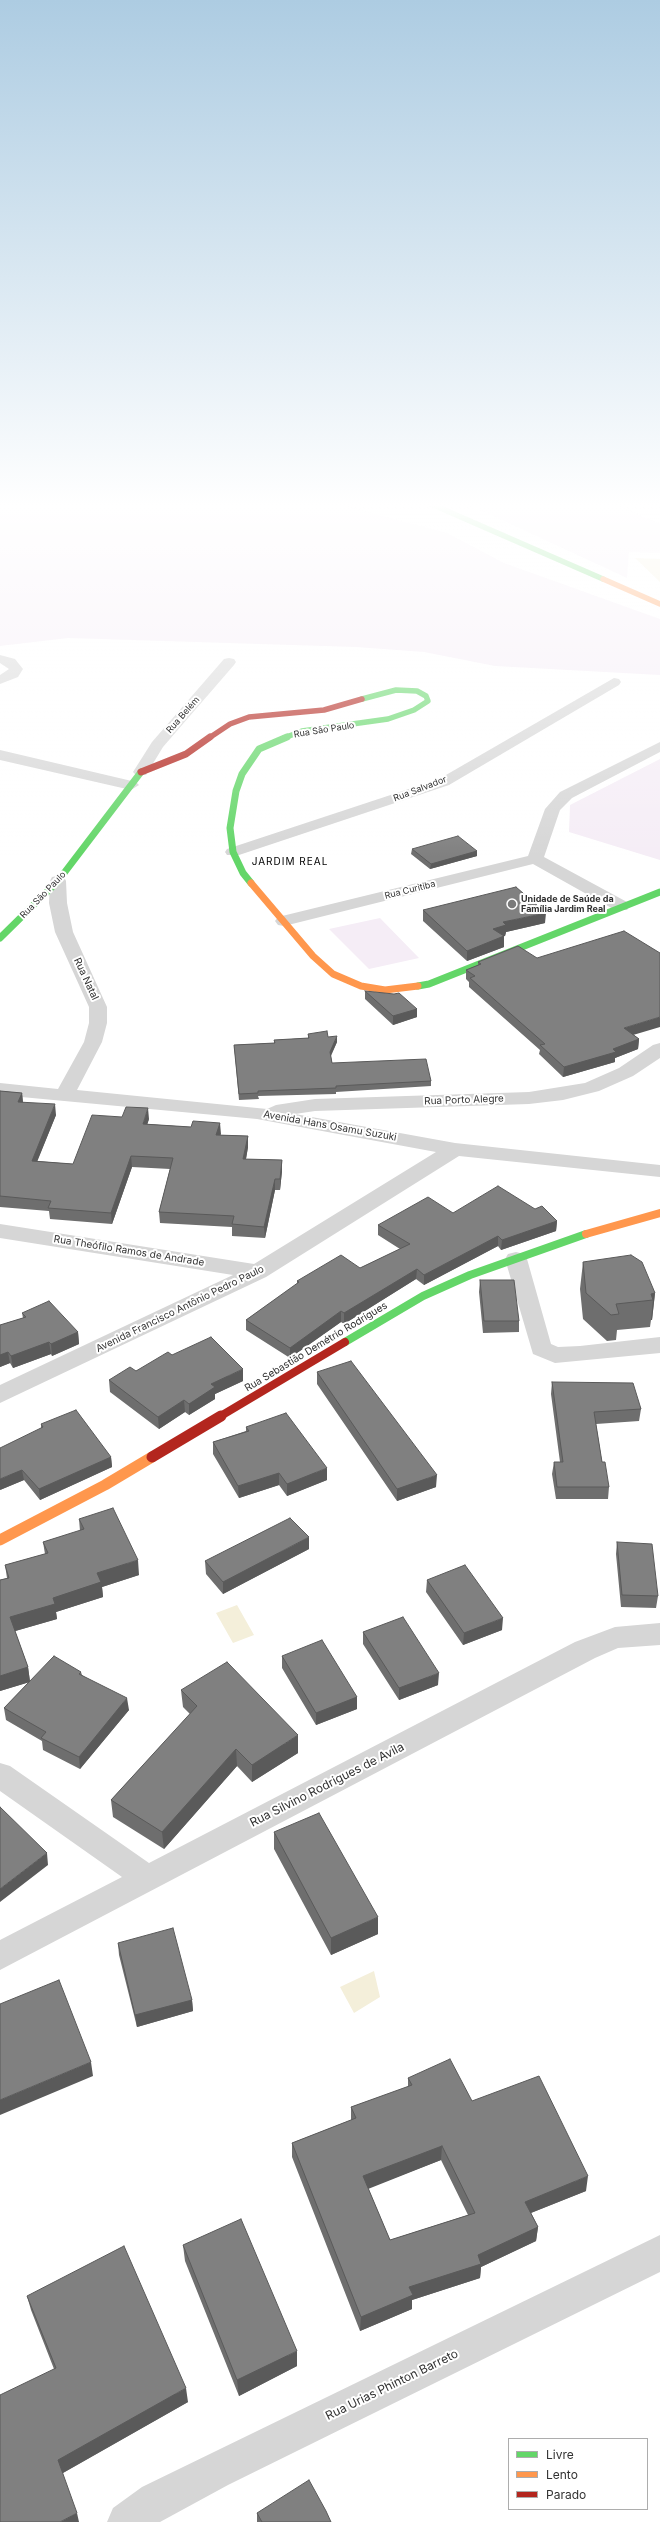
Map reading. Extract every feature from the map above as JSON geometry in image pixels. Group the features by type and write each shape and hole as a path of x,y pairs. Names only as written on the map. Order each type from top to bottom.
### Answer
{"street":[{"path":"0,659 10,662 16,670 13,674 0,680"},
{"name":"Rua Belém","path":"141,772 157,745 229,662"},
{"name":"Rua Salvador","path":"233,852 406,796 444,782 614,682"},
{"name":"Rua São Paulo","path":"0,938 58,881 100,828 141,772 186,754 230,724 249,717 324,710 392,690 417,691 426,696 428,701 424,705 388,719 302,731 281,738 259,749 242,774 236,791 230,828 233,852 243,873 313,956 333,974 361,986 385,990 429,984 621,906 660,892"},
{"path":"621,906 535,859 553,809 566,795 660,746"},
{"path":"0,755 131,785"},
{"name":"Rua Curitiba","path":"284,921 535,859"},
{"name":"Rua Natal","path":"58,881 58,903 64,932 98,1007 98,1023 93,1042 64,1096"},
{"name":"Rua Porto Alegre","path":"257,1113 315,1105 529,1098 563,1094 592,1087 626,1072 660,1049"},
{"name":"Avenida Hans Osamu Suzuki","path":"0,1089 257,1113 455,1149 660,1170"},
{"name":"Avenida Francisco Antônio Pedro Paulo","path":"0,1395 258,1272 455,1149"},
{"name":"Rua Sebastião Demétrio Rodrigues","path":"0,1540 105,1485 423,1296 470,1274 516,1260 615,1224 660,1213"},
{"name":"Rua Theófilo Ramos de Andrade","path":"0,1231 258,1272"},
{"path":"516,1260 541,1349 556,1355 580,1354 660,1345"},
{"name":"Rua Silvino Rodrigues de Avila","path":"0,1956 585,1650 615,1638 660,1634"},
{"path":"0,1775 147,1878"},
{"name":"Rua Urias Phinton Barreto","path":"127,2522 156,2501 214,2471 660,2253"}],"shaded area":[{"path":"0,622 660,622 660,675 495,666 424,652 356,647 68,638 0,646"},
{"path":"660,759 660,860 569,832 570,805"},
{"path":"380,918 419,958 369,969 329,929"},
{"path":"237,1605 254,1635 233,1643 216,1613"},
{"path":"374,1971 380,1997 354,2013 340,1987"}],"building":[{"path":"458,836 477,851 431,864 412,849"},
{"path":"516,887 546,913 503,922 506,925 493,929 504,936 467,951 423,910"},
{"path":"624,931 660,953 660,1017 624,1028 639,1039 613,1049 616,1052 564,1067 540,1045 545,1044 470,978 475,976 466,970 481,964 478,962 518,946 537,958"},
{"path":"365,991 394,994 399,993 417,1009 393,1016"},
{"path":"327,1031 328,1037 337,1036 330,1052 332,1063 426,1059 431,1081 336,1086 336,1088 258,1091 258,1093 239,1094 234,1045 275,1043 274,1040 309,1038 308,1034"},
{"path":"0,1091 22,1093 18,1102 55,1104 32,1161 73,1164 92,1115 122,1117 126,1107 148,1108 143,1124 191,1127 193,1121 220,1123 216,1135 248,1136 243,1159 282,1160 280,1179 275,1179 264,1227 232,1224 234,1216 159,1212 173,1158 131,1156 111,1213 48,1208 51,1201 0,1196"},
{"path":"498,1186 535,1209 542,1206 557,1221 502,1240 498,1236 424,1275 417,1269 344,1313 341,1311 290,1348 246,1320 299,1282 297,1281 341,1255 360,1268 410,1244 378,1225 428,1197 453,1213"},
{"path":"631,1255 642,1262 655,1293 651,1294 653,1300 616,1304 619,1314 611,1315 586,1293 583,1262"},
{"path":"480,1280 514,1280 519,1321 484,1321"},
{"path":"49,1301 78,1332 51,1344 49,1342 11,1356 8,1352 0,1355 0,1325 26,1317 22,1313"},
{"path":"211,1337 243,1369 211,1384 215,1387 189,1404 184,1400 158,1417 109,1380 130,1367 136,1371 168,1352 172,1355"},
{"path":"351,1361 437,1475 397,1489 317,1372"},
{"path":"552,1382 633,1383 641,1409 594,1412 602,1462 605,1462 609,1487 557,1487 554,1462 563,1462"},
{"path":"76,1410 111,1457 39,1489 22,1470 0,1479 0,1448 43,1427 41,1424"},
{"path":"286,1413 327,1468 287,1484 279,1473 238,1486 213,1442 249,1431 246,1427"},
{"path":"113,1508 138,1560 97,1573 101,1582 53,1598 55,1604 10,1617 28,1667 0,1676 0,1580 9,1578 5,1565 48,1553 43,1542 84,1529 79,1519"},
{"path":"290,1518 309,1537 223,1582 205,1561"},
{"path":"617,1542 652,1544 658,1596 622,1595"},
{"path":"465,1565 503,1618 464,1633 427,1580"},
{"path":"403,1617 439,1673 399,1688 363,1632"},
{"path":"322,1640 357,1697 316,1713 282,1656"},
{"path":"54,1656 81,1672 79,1674 127,1698 79,1757 41,1738 46,1732 4,1708"},
{"path":"227,1662 298,1735 252,1765 236,1749 162,1832 111,1800 197,1706 181,1690"},
{"path":"0,1807 47,1853 0,1889"},
{"path":"319,1813 378,1917 331,1938 274,1832"},
{"path":"173,1928 192,2000 135,2015 118,1943"},
{"path":"59,1980 91,2062 0,2100 0,2004"},
{"path":"450,2059 472,2101 539,2076 588,2176 525,2202 538,2227 478,2255 481,2264 409,2287 413,2295 361,2317 292,2143 356,2118 351,2107 412,2085 408,2078","holes":["442,2146 475,2213 390,2240 363,2176"]},
{"path":"241,2219 297,2351 237,2380 183,2245"},
{"path":"124,2246 186,2388 58,2460 77,2513 60,2522 0,2522 0,2395 56,2368 27,2296"},
{"path":"309,2480 331,2522 262,2522 257,2513"}],"traffic: fast":[{"path":"251,883 243,873 233,852 230,828 236,791 242,774 259,749 302,731 388,719 414,710 428,701 426,696 417,691 396,690 362,699"},
{"path":"0,938 58,881 141,772"},
{"path":"418,986 429,984 660,892"},
{"path":"345,1342 423,1296 470,1275 586,1234"}],"traffic: slow":[{"path":"251,883 313,956 333,974 361,986 385,990 418,986"},
{"path":"586,1234 615,1224 660,1213"},
{"path":"0,1540 105,1485 152,1457"}],"traffic: jam":[{"path":"141,772 186,754 230,724 249,717 324,710 362,699"},
{"path":"152,1457 345,1342"}],"place":[{"name":"Unidade de Saúde da Família Jardim Real","path":"512,904"}],"district":[{"name":"JARDIM REAL","path":"290,862"}]}
